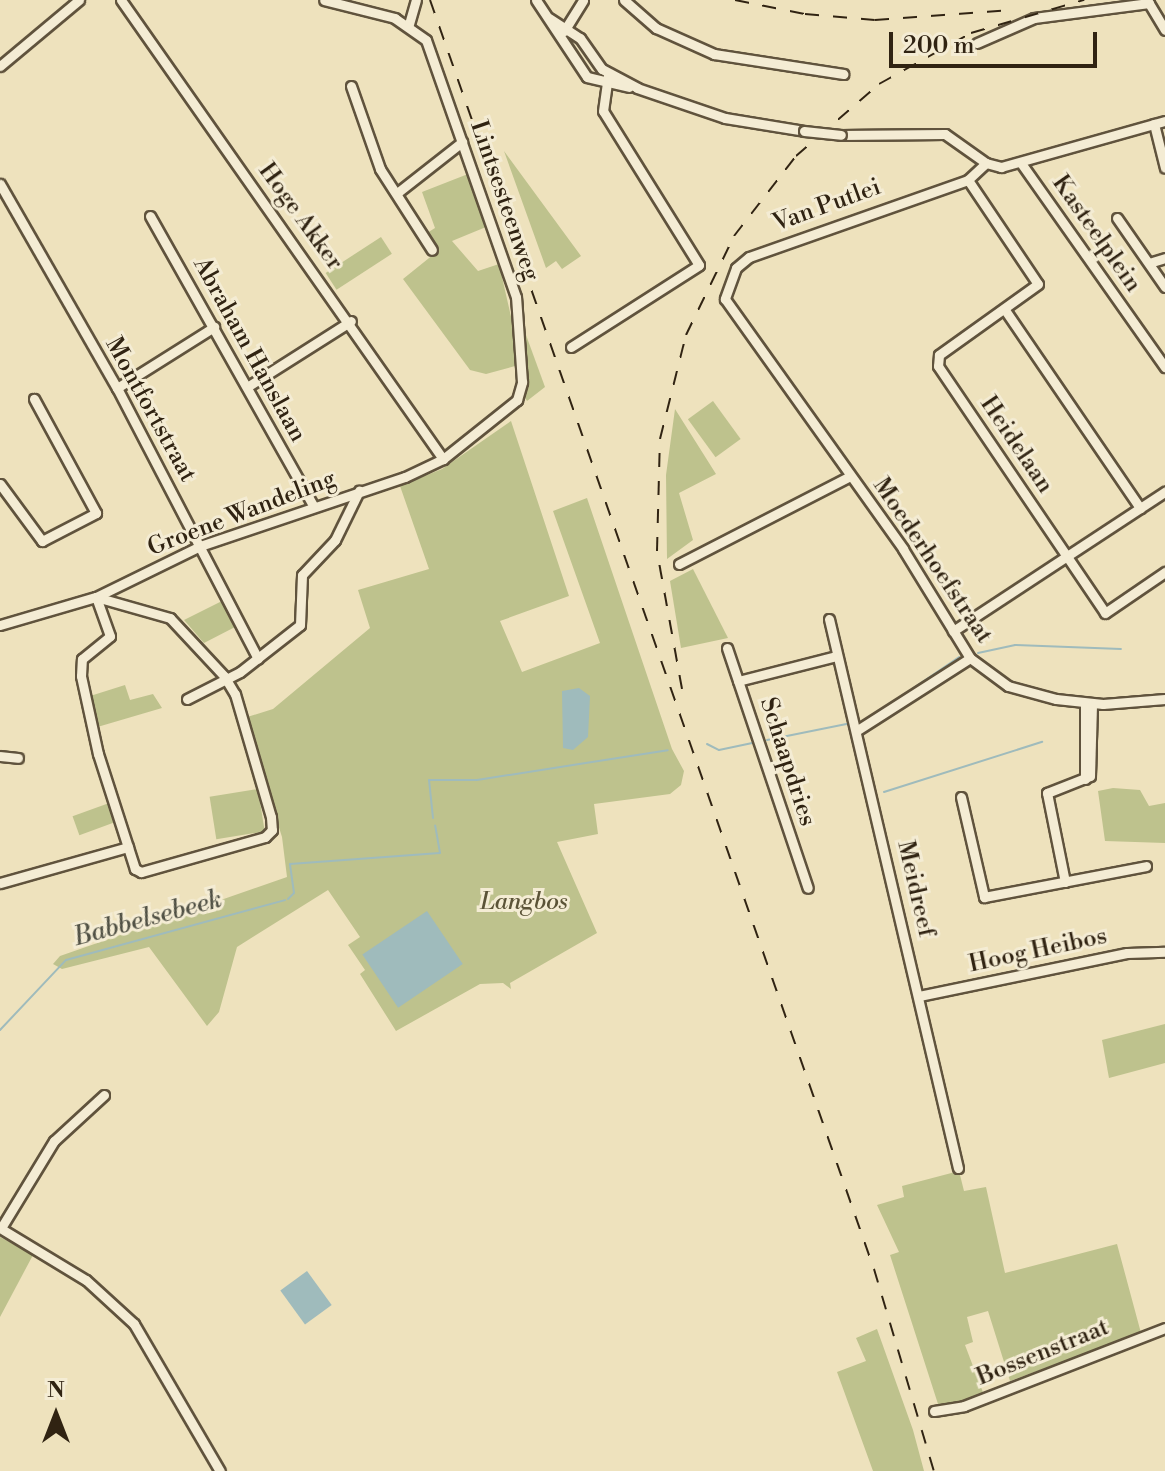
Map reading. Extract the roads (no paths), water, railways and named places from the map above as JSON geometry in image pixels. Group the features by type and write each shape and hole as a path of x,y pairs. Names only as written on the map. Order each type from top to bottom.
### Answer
{"street":[{"path":"0,66 48,21 79,0"},
{"name":"Hoge Akker","path":"121,0 351,321 443,459"},
{"path":"324,0 409,24 417,4"},
{"path":"536,0 587,77 603,85 637,88"},
{"path":"560,38 583,0"},
{"path":"624,0 656,28 714,54 843,74"},
{"path":"977,43 1034,18 1148,1 1165,30"},
{"path":"549,18 566,28 608,74 637,88 725,118 841,135 945,134 986,163 1021,163 1160,123 1165,168"},
{"name":"Lintsesteenweg","path":"409,24 426,40 516,297 522,379"},
{"path":"571,347 699,265 603,111 603,85 608,74"},
{"path":"351,86 380,169 432,250"},
{"path":"397,193 462,142"},
{"name":"Van Putlei","path":"725,299 736,268 757,253 968,180 986,163"},
{"name":"Kasteelplein","path":"1021,163 1165,367"},
{"path":"968,180 1038,284 1005,310 1140,508"},
{"name":"Montfortstraat","path":"0,184 117,388 258,659"},
{"name":"Abraham Hanslaan","path":"150,216 313,505"},
{"path":"1117,218 1165,287"},
{"path":"1149,263 1165,258"},
{"name":"Moederhoefstraat","path":"725,299 850,476 970,658 1008,686 1088,703 1165,699"},
{"name":"Heidelaan","path":"1005,310 939,355 938,366 1105,613 1165,572"},
{"path":"247,387 351,321"},
{"path":"117,388 214,327"},
{"name":"Groene Wandeling","path":"0,625 96,597 200,546 443,459 510,411 522,379"},
{"path":"0,484 43,541 96,513 34,399"},
{"name":"Moederhoefstraat","path":"679,564 850,476"},
{"path":"187,699 258,659 300,625 302,575 335,540 359,491"},
{"path":"953,631 1165,492"},
{"path":"96,597 170,618 224,676 235,694 272,830 141,872 135,869 98,754 81,676 82,659 110,636 96,597"},
{"name":"Meidreef","path":"829,619 958,1168"},
{"name":"Schaapdries","path":"727,648 808,888"},
{"path":"738,681 837,656"},
{"path":"856,731 970,658"},
{"path":"1065,882 1047,793 1085,779 1092,771 1088,703"},
{"path":"0,756 18,758"},
{"path":"961,797 984,897 1146,866"},
{"path":"0,883 128,847"},
{"name":"Hoog Heibos","path":"919,996 1127,953 1165,952"},
{"path":"104,1095 54,1141 0,1228 86,1280 134,1324 220,1471"},
{"name":"Bossenstraat","path":"934,1411 964,1406 1165,1328"}],"water":[{"path":"579,688 590,696 588,737 573,750 563,748 562,691"},
{"path":"427,911 463,964 398,1008 362,955"},
{"path":"307,1271 332,1305 305,1324 280,1290"}],"waterway":[{"name":"Babbelsebeek","path":"978,653 1015,645 1121,649"},
{"name":"Babbelsebeek","path":"912,689 959,657"},
{"name":"Babbelsebeek","path":"889,705 904,694"},
{"name":"Babbelsebeek","path":"767,740 846,724"},
{"path":"884,792 1042,742"},
{"name":"Babbelsebeek","path":"707,744 719,750 752,743"},
{"name":"Babbelsebeek","path":"433,818 429,780 477,780 668,750"},
{"name":"Babbelsebeek","path":"288,899 294,893 290,864 440,853 435,825"},
{"name":"Babbelsebeek","path":"0,1030 66,960 285,900"}],"railway":[{"path":"430,0 874,1269 934,1471"},
{"path":"735,0 805,14 875,20 1012,10"},
{"path":"682,689 657,551 660,439 686,335 734,236 796,156 879,84 971,33 1084,0"}],"park label":[{"name":"Langbos","path":"524,903"}]}
